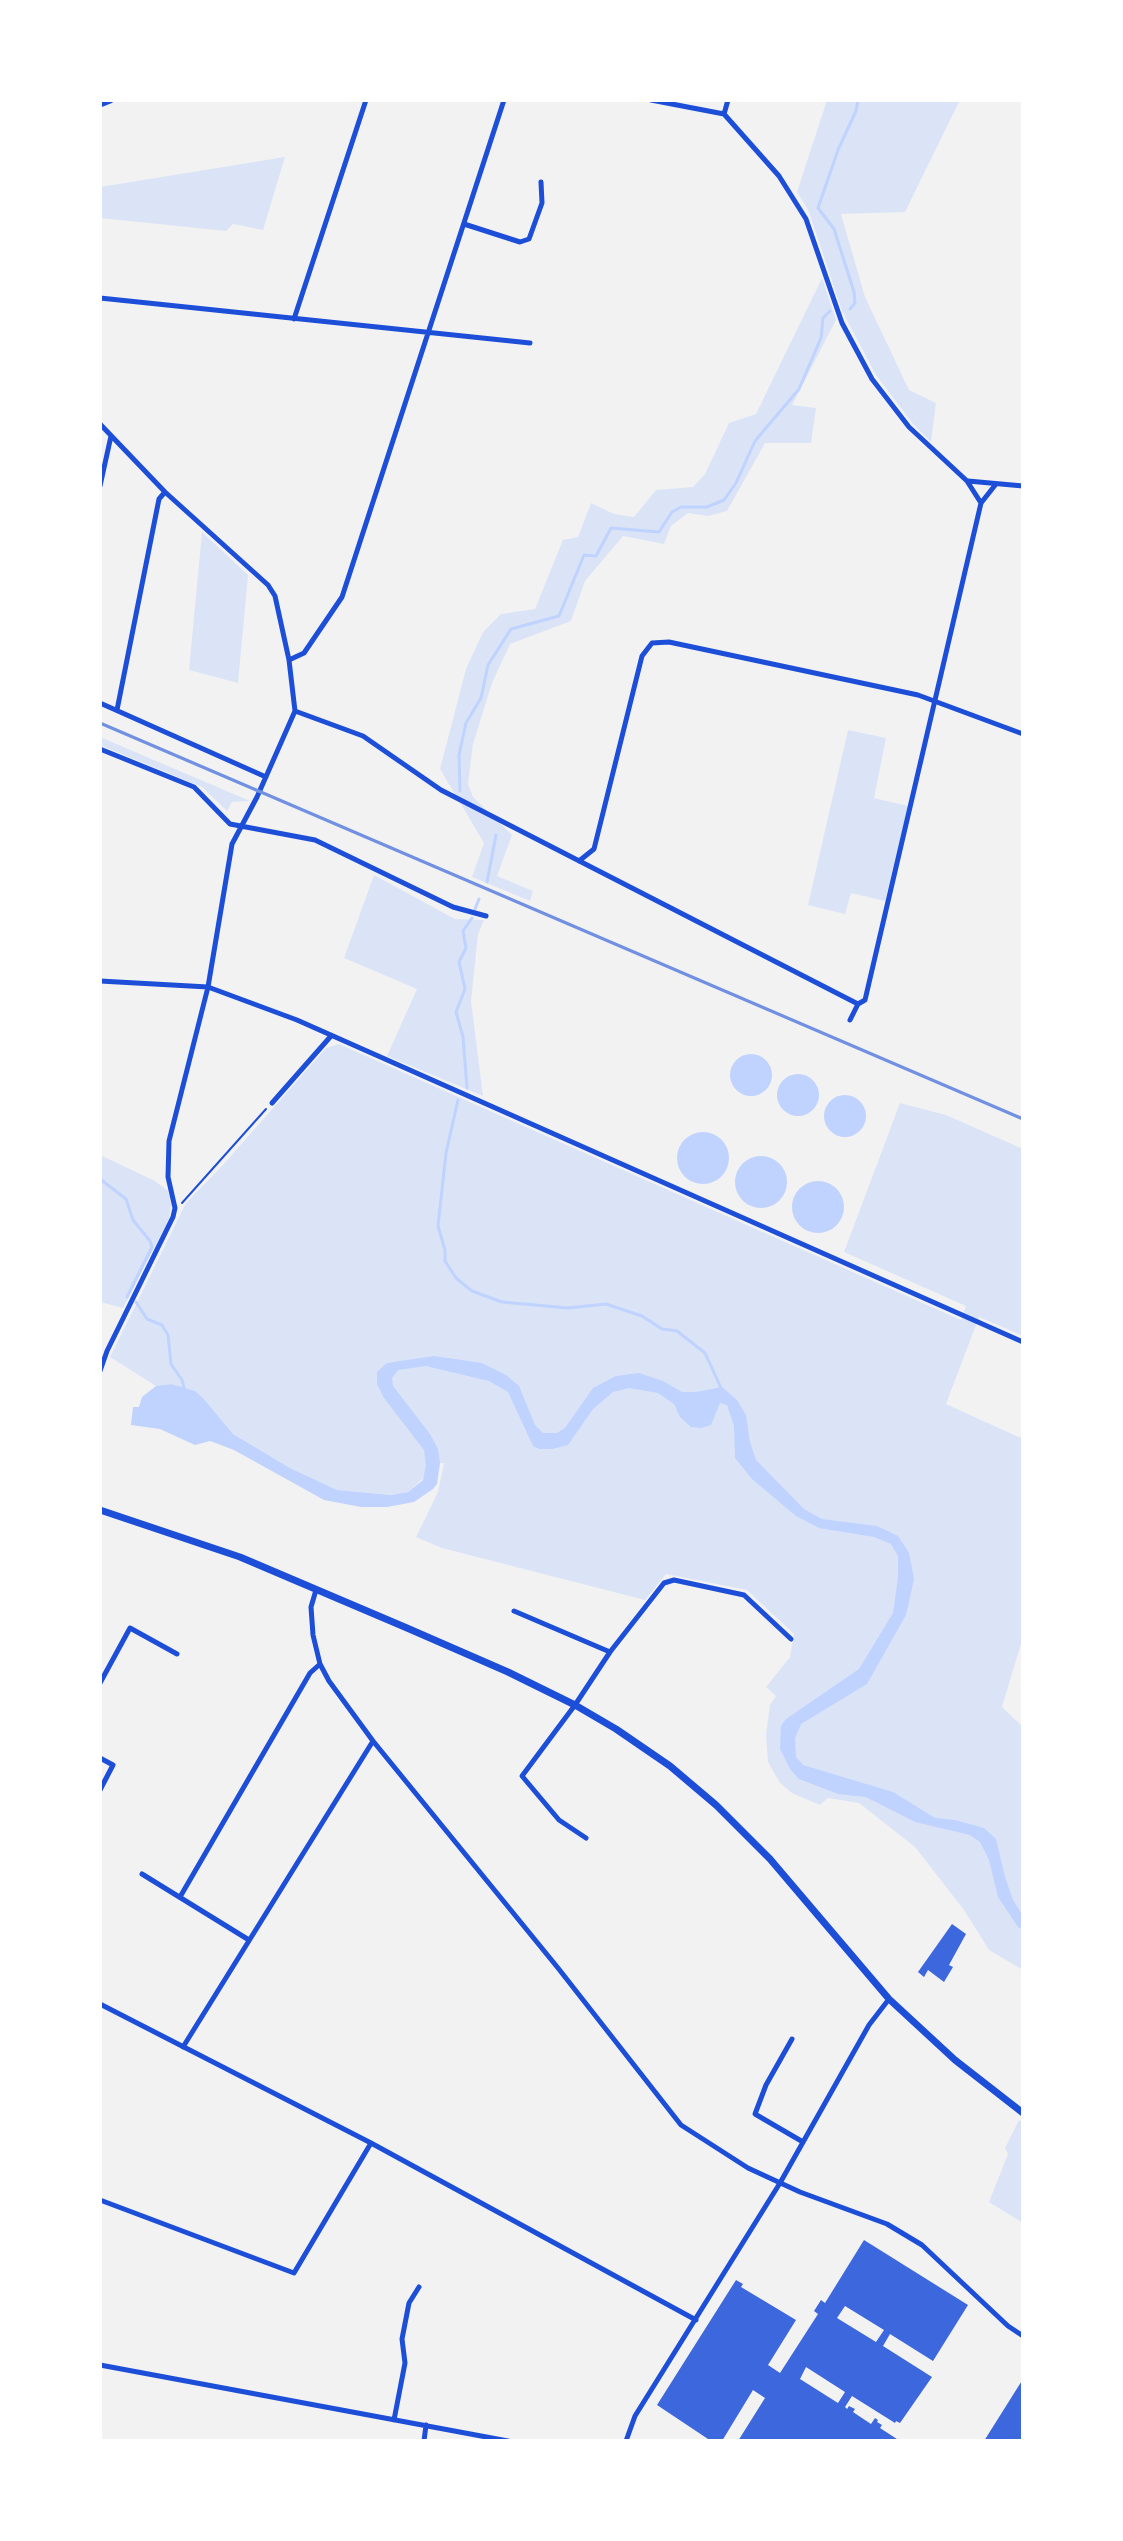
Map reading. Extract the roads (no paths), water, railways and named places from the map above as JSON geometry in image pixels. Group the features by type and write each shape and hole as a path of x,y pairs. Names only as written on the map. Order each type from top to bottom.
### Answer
{"main road":[{"path":"100,104 110,100"},
{"path":"100,1510 240,1557 508,1672 575,1705 644,1748 716,1805 770,1859 889,1999 955,2060 1023,2113"}],"street":[{"path":"294,319 366,100"},
{"path":"289,660 304,653 342,597 504,100"},
{"path":"651,100 724,114 779,176 806,219 842,323 872,379 909,427 967,481 981,503"},
{"path":"724,114 728,100"},
{"path":"464,224 520,242 529,239 542,203 541,182"},
{"path":"100,298 530,343"},
{"path":"100,424 165,492 268,585 275,596 289,660 295,711 232,844 208,987 169,1141 168,1177 175,1208 173,1217 100,1371"},
{"path":"100,486 111,436"},
{"path":"967,481 1023,486"},
{"path":"850,1020 858,1004 865,1000 981,503 996,484"},
{"path":"117,710 159,499 165,492"},
{"path":"579,861 594,849 642,656 652,643 669,642 918,695 1023,734"},
{"path":"100,703 266,777"},
{"path":"295,711 363,736 441,790 858,1004"},
{"path":"100,749 194,787 230,824 315,840 453,907 486,916"},
{"path":"100,981 208,987 331,1036 1023,1342"},
{"path":"272,1103 331,1036"},
{"path":"586,1838 559,1820 522,1776 610,1652 664,1583 674,1580 744,1595 791,1639"},
{"path":"316,1590 310,1616 320,1664 329,1681 373,1741 681,2125 723,2153 780,2183 887,2224 922,2245 1008,2326 1023,2336"},
{"path":"514,1611 610,1652"},
{"path":"100,1683 130,1628 177,1654"},
{"path":"180,1897 310,1673 320,1664"},
{"path":"183,2047 373,1741"},
{"path":"100,1758 113,1765 100,1790"},
{"path":"142,1874 249,1940"},
{"path":"627,2440 635,2416 780,2183 869,2025 889,1999"},
{"path":"100,2004 371,2143 696,2320"},
{"path":"792,2039 766,2085 755,2114 803,2142"},
{"path":"100,2200 294,2273 371,2143"},
{"path":"394,2420 405,2363 402,2339 409,2303 419,2287"},
{"path":"100,2365 508,2441"},
{"path":"424,2441 426,2425"}],"water":[{"path":"751,1054 766,1060 772,1075 766,1090 751,1096 736,1090 730,1075 736,1060"},
{"path":"798,1074 813,1080 819,1095 813,1110 798,1116 783,1110 777,1095 783,1080"},
{"path":"845,1095 860,1101 866,1116 860,1131 845,1137 830,1131 824,1116 830,1101"},
{"path":"703,1132 721,1140 729,1158 721,1176 703,1184 685,1176 677,1158 685,1140"},
{"path":"761,1156 779,1164 787,1182 779,1200 761,1208 743,1200 735,1182 743,1164"},
{"path":"818,1181 836,1189 844,1207 836,1225 818,1233 800,1225 792,1207 800,1189"},
{"path":"434,1356 482,1363 506,1375 519,1386 535,1425 543,1433 557,1433 565,1428 593,1388 616,1376 639,1373 682,1392 722,1387 737,1400 746,1415 756,1460 804,1509 822,1519 877,1526 898,1536 909,1553 914,1579 906,1615 867,1684 801,1724 795,1738 796,1757 803,1765 893,1792 935,1818 984,1828 996,1839 1013,1900 1023,1916 1023,1930 998,1897 989,1860 980,1842 970,1835 915,1822 866,1797 838,1794 799,1779 790,1769 780,1749 781,1726 786,1719 859,1669 893,1613 898,1556 891,1544 874,1537 819,1528 796,1516 752,1479 735,1458 734,1426 727,1405 720,1403 711,1425 691,1427 680,1417 674,1404 658,1393 629,1388 613,1392 593,1409 568,1445 539,1449 533,1446 508,1392 489,1381 426,1366 398,1370 392,1378 393,1386 430,1434 438,1449 440,1463 437,1484 433,1489 414,1502 387,1507 361,1507 324,1500 234,1450 210,1441 195,1445 160,1429 131,1425 133,1407 139,1407 142,1397 156,1386 171,1384 195,1391 233,1434 290,1468 337,1490 391,1495 408,1492 423,1480 426,1465 424,1450 384,1398 377,1384 377,1372 387,1363"}],"waterway":[{"path":"850,309 855,303 854,292 834,229 818,208 858,100"},
{"path":"460,791 459,755 466,723 481,698 488,665 511,629 559,616 584,555 596,556 611,528 659,532 672,512 681,507 707,507 724,500 736,483 755,441 799,389 821,338 823,318 830,311"},
{"path":"487,882 496,835"},
{"path":"475,909 479,899"},
{"path":"467,1088 463,1037 456,1012 465,989 459,962 466,948 463,931 472,918"},
{"path":"458,1100 446,1153 438,1226 445,1261 456,1278 472,1291 502,1302 568,1308 606,1304 642,1316 662,1329 677,1331 705,1353 721,1388"},
{"path":"100,1179 126,1199 133,1220 152,1247 127,1297"},
{"path":"136,1302 147,1319 162,1325 168,1335 171,1364 182,1380 185,1391"}],"railway":[{"path":"100,723 1023,1119"}]}
